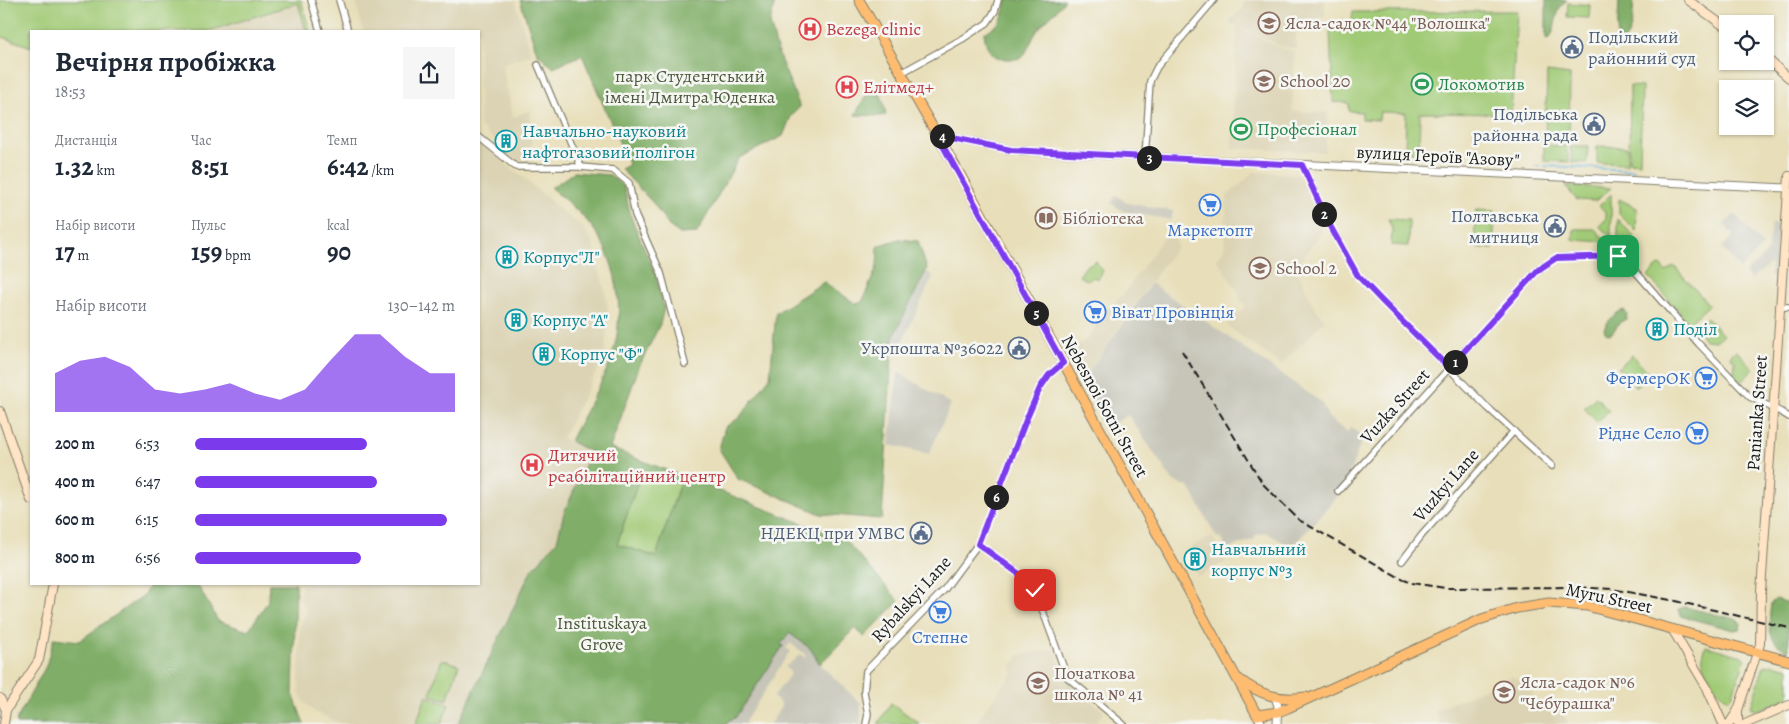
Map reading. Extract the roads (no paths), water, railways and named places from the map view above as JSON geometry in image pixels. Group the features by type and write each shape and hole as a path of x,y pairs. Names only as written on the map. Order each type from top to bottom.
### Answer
{"main road":[{"name":"Nebesnoi Sotni Street","path":"859,0 937,135 1258,715"},
{"path":"1688,0 1719,22"},
{"path":"1774,66 1789,78"},
{"name":"Panianka Street","path":"1738,710 1760,644 1761,591 1772,407 1789,176"},
{"path":"0,411 30,497"},
{"path":"4,724 6,710 39,660 53,585"},
{"name":"Myru Street","path":"1258,715 1278,712 1482,619 1517,608 1549,603 1588,606 1789,661"},
{"path":"1672,630 1707,688 1722,724"},
{"name":"Myru Street","path":"1236,676 1263,694 1275,697 1300,698 1316,695"},
{"path":"1248,698 1263,694"},
{"path":"0,698 6,710"},
{"path":"1745,724 1789,705"},
{"path":"1729,724 1738,710"},
{"path":"1738,710 1738,724"}],"street":[{"path":"311,0 320,30"},
{"path":"339,0 348,30"},
{"path":"901,73 987,23 995,11 998,0"},
{"path":"1145,158 1150,81 1157,68 1214,0"},
{"path":"538,65 581,167"},
{"name":"вулиця Героїв \"Азову\"","path":"937,135 1011,150 1789,188"},
{"path":"480,138 516,167 581,167 613,170 629,183 635,215 661,273 685,364"},
{"path":"1302,165 1329,224 1358,276 1449,368 1552,466"},
{"name":"Vuzka Street","path":"1338,492 1538,270 1556,258 1618,256 1629,264 1699,344 1750,397 1772,407"},
{"path":"1780,307 1789,307"},
{"name":"Rybalskyi Lane","path":"866,724 868,714 864,692 866,671 944,590 978,544 1040,388 1049,375 1063,363"},
{"path":"1772,407 1789,417"},
{"name":"Vuzkyi Lane","path":"1402,561 1422,535 1514,431"},
{"path":"978,544 1033,584 1067,677 1123,724"},
{"path":"1275,697 1278,706 1277,724"},
{"name":"Nebesnoi Sotni Street","path":"1258,715 1262,724"}],"waterway":[{"path":"1545,166 1634,170"}],"railway":[{"path":"1182,351 1263,484 1299,520 1402,579 1412,583 1445,588 1572,587 1612,589 1676,601 1789,628"}],"place":[{"name":"Ясла-садок №44 \"Волошка\"","path":"1269,23"},
{"name":"Bezega clinic","path":"810,29"},
{"name":"Подільский районний суд","path":"1572,47"},
{"name":"School 20","path":"1264,81"},
{"name":"Локомотив","path":"1422,84"},
{"name":"Елітмед+","path":"847,87"},
{"name":"Подільська районна рада","path":"1594,124"},
{"name":"Професіонал","path":"1241,129"},
{"name":"Навчально-науковий нафтогазовий полігон","path":"506,141"},
{"name":"Маркетопт","path":"1210,205"},
{"name":"Бібліотека","path":"1046,218"},
{"name":"Полтавська митниця","path":"1555,226"},
{"name":"Корпус\"Л\"","path":"507,257"},
{"name":"School 2","path":"1260,268"},
{"name":"Віват Провінція","path":"1095,312"},
{"name":"Корпус \"А\"","path":"516,320"},
{"name":"Поділ","path":"1657,329"},
{"name":"Укрпошта №36022","path":"1019,348"},
{"name":"Корпус \"Ф\"","path":"544,354"},
{"name":"ФермерОК","path":"1706,378"},
{"name":"Рідне Село","path":"1697,433"},
{"name":"Дитячий реабілітаційний центр","path":"532,465"},
{"name":"НДЕКЦ при УМВС","path":"921,533"},
{"name":"Навчальний корпус №3","path":"1195,559"},
{"name":"Степне","path":"940,612"},
{"name":"Початкова школа № 41","path":"1038,683"},
{"name":"Ясла-садок №6 \"Чебурашка\"","path":"1504,692"}],"park label":[{"name":"парк Студентський імені Дмитра Юденка","path":"690,86"},
{"name":"Іnstituskaya Grove","path":"602,633"}]}
